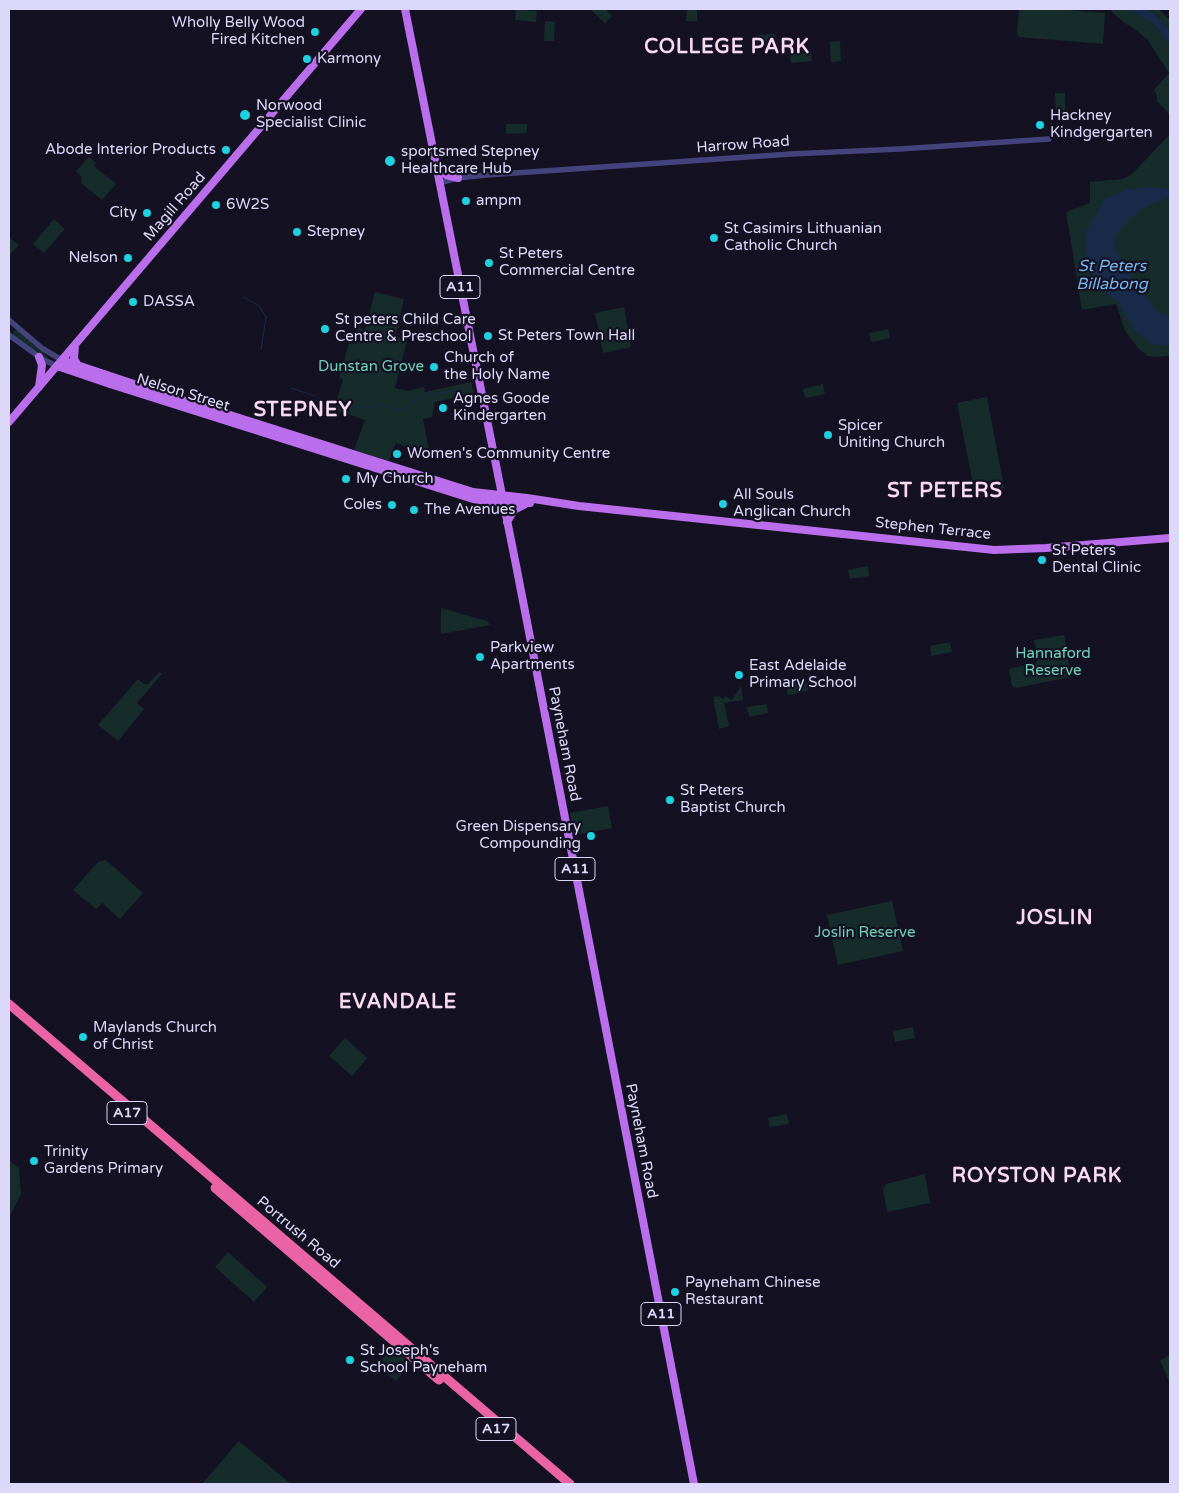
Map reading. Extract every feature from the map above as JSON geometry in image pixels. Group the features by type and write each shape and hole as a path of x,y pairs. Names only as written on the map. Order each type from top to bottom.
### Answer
{"highway":[{"name":"Portrush Road","path":"9,1004 570,1484"},
{"name":"Portrush Road","path":"9,1012 560,1484"},
{"path":"244,1205 249,1218 263,1221"}],"main road":[{"name":"Magill Road","path":"9,422 361,9"},
{"name":"Payneham Road","path":"405,9 624,1118 694,1484"},
{"path":"436,165 446,175 458,178"},
{"path":"75,345 74,359 79,367"},
{"path":"39,357 42,365 39,387"},
{"name":"Nelson Street","path":"59,363 79,367 210,412"},
{"name":"Nelson Street","path":"59,363 440,485 473,499 502,499"},
{"name":"Stephen Terrace","path":"502,499 994,550 1046,548 1170,538"},
{"name":"Stephen Terrace","path":"502,499 529,503 544,502"},
{"path":"507,524 509,516 514,510 529,503"}],"street":[{"name":"Harrow Road","path":"440,182 458,178 791,154 1049,139"},
{"path":"9,320 59,363"},
{"path":"15,325 9,334 39,357 59,363"}],"green space":[{"path":"590,9 605,9 612,16 605,23"},
{"path":"687,9 697,9 697,21 686,21"},
{"path":"1019,9 1056,9 1105,13 1103,44 1019,37 1017,35"},
{"path":"1110,9 1142,9 1138,14 1153,24 1170,44 1170,115 1157,101 1154,90 1169,73 1147,39 1127,25"},
{"path":"1145,9 1159,9 1170,20 1170,33 1161,19"},
{"path":"516,10 537,11 536,22 515,20"},
{"path":"545,21 555,22 554,41 544,41"},
{"path":"775,34 776,44 757,45 757,35"},
{"path":"840,41 841,61 831,62 830,42"},
{"path":"811,51 812,61 791,63 790,52"},
{"path":"1055,93 1065,93 1065,111 1056,112"},
{"path":"506,124 527,124 527,133 506,134"},
{"path":"1170,134 1170,356 1157,357 1148,356 1139,349 1125,331 1116,304 1082,310 1066,212 1090,203 1090,182 1122,179 1131,175"},
{"path":"89,157 96,163 94,166 116,184 102,200 81,183 82,177 76,171"},
{"path":"54,219 65,229 44,253 33,244"},
{"path":"874,221 876,230 856,235 854,226"},
{"path":"9,239 19,245 9,256"},
{"name":"Dunstan Grove","path":"375,292 404,299 395,337 407,340 395,388 408,391 424,387 425,392 471,382 474,394 435,402 432,417 423,419 430,456 396,443 389,461 354,450 365,420 334,410 343,379 339,378 349,343 354,344 358,328 365,330"},
{"path":"624,307 631,347 603,353 595,313"},
{"path":"888,329 890,338 871,342 869,333"},
{"path":"15,330 50,359 40,355 12,334"},
{"path":"823,384 825,394 805,398 803,389"},
{"path":"987,397 1004,488 975,494 957,403"},
{"path":"868,566 869,576 850,579 848,570"},
{"path":"441,608 487,621 490,625 441,634"},
{"name":"Hannaford Reserve","path":"1064,635 1071,677 1015,688 1012,686 1009,669 1036,663 1038,653 1034,640"},
{"path":"950,642 952,652 931,656 930,646"},
{"path":"159,672 162,674 137,703 144,709 118,741 98,725 138,679 144,684 148,684"},
{"path":"806,681 808,691 788,695 786,685"},
{"path":"741,686 743,700 724,703 729,726 719,729 713,697 719,696 724,699 725,696 732,700"},
{"path":"767,704 768,713 749,717 747,707"},
{"path":"608,806 612,828 574,835 570,813"},
{"path":"106,860 143,893 120,919 102,903 96,909 73,890 99,861"},
{"name":"Joslin Reserve","path":"892,901 903,951 838,965 827,915"},
{"path":"913,1027 915,1038 895,1042 893,1031"},
{"path":"345,1038 367,1058 352,1076 329,1056"},
{"path":"787,1114 789,1124 770,1127 768,1118"},
{"path":"9,1160 19,1168 21,1194 9,1218"},
{"path":"925,1174 930,1203 887,1212 883,1189 886,1184"},
{"path":"228,1252 267,1287 254,1302 215,1267"},
{"path":"392,1347 411,1363 396,1381 375,1363 378,1359 381,1361"},
{"path":"1170,1355 1170,1384 1160,1360"},
{"path":"239,1441 291,1484 202,1484"}],"water":[{"path":"1129,9 1145,9 1161,19 1170,32 1170,45 1153,24"},
{"name":"St Peters Billabong","path":"1152,187 1170,189 1170,197 1140,210 1121,228 1115,237 1116,251 1137,285 1153,307 1162,314 1170,316 1170,344 1160,346 1148,342 1135,331 1117,301 1106,294 1097,283 1087,265 1085,253 1086,231 1104,199 1127,189"}],"waterway":[{"path":"1078,267 1087,265"},
{"path":"244,297 259,306 266,317 261,350"},
{"path":"291,388 315,396"},
{"path":"338,403 361,408 384,405 399,410 426,396 464,388"}],"place":[{"name":"Wholly Belly Wood Fired Kitchen","path":"315,32"},
{"name":"Karmony","path":"307,59"},
{"name":"Norwood Specialist Clinic","path":"245,115"},
{"name":"Hackney Kindgergarten","path":"1040,125"},
{"name":"Abode Interior Products","path":"226,150"},
{"name":"sportsmed Stepney Healthcare Hub","path":"390,161"},
{"name":"ampm","path":"466,201"},
{"name":"6W2S","path":"216,205"},
{"name":"City","path":"147,213"},
{"name":"Stepney","path":"297,232"},
{"name":"St Casimirs Lithuanian Catholic Church","path":"714,238"},
{"name":"Nelson","path":"128,258"},
{"name":"St Peters Commercial Centre","path":"489,263"},
{"name":"DASSA","path":"133,302"},
{"name":"St peters Child Care Centre & Preschool","path":"325,329"},
{"name":"St Peters Town Hall","path":"488,336"},
{"name":"Church of the Holy Name","path":"434,367"},
{"name":"Agnes Goode Kindergarten","path":"443,408"},
{"name":"Spicer Uniting Church","path":"828,435"},
{"name":"Women's Community Centre","path":"397,454"},
{"name":"My Church","path":"346,479"},
{"name":"All Souls Anglican Church","path":"723,504"},
{"name":"Coles","path":"392,505"},
{"name":"The Avenues","path":"414,510"},
{"name":"St Peters Dental Clinic","path":"1042,560"},
{"name":"Parkview Apartments","path":"480,657"},
{"name":"East Adelaide Primary School","path":"739,675"},
{"name":"St Peters Baptist Church","path":"670,800"},
{"name":"Green Dispensary Compounding","path":"591,836"},
{"name":"Maylands Church of Christ","path":"83,1037"},
{"name":"Trinity Gardens Primary","path":"34,1161"},
{"name":"Payneham Chinese Restaurant","path":"675,1292"},
{"name":"St Joseph's School Payneham","path":"350,1360"}],"district":[{"name":"COLLEGE PARK","path":"727,48"},
{"name":"STEPNEY","path":"303,411"},
{"name":"ST PETERS","path":"945,492"},
{"name":"JOSLIN","path":"1055,919"},
{"name":"EVANDALE","path":"398,1003"},
{"name":"ROYSTON PARK","path":"1037,1177"}]}
